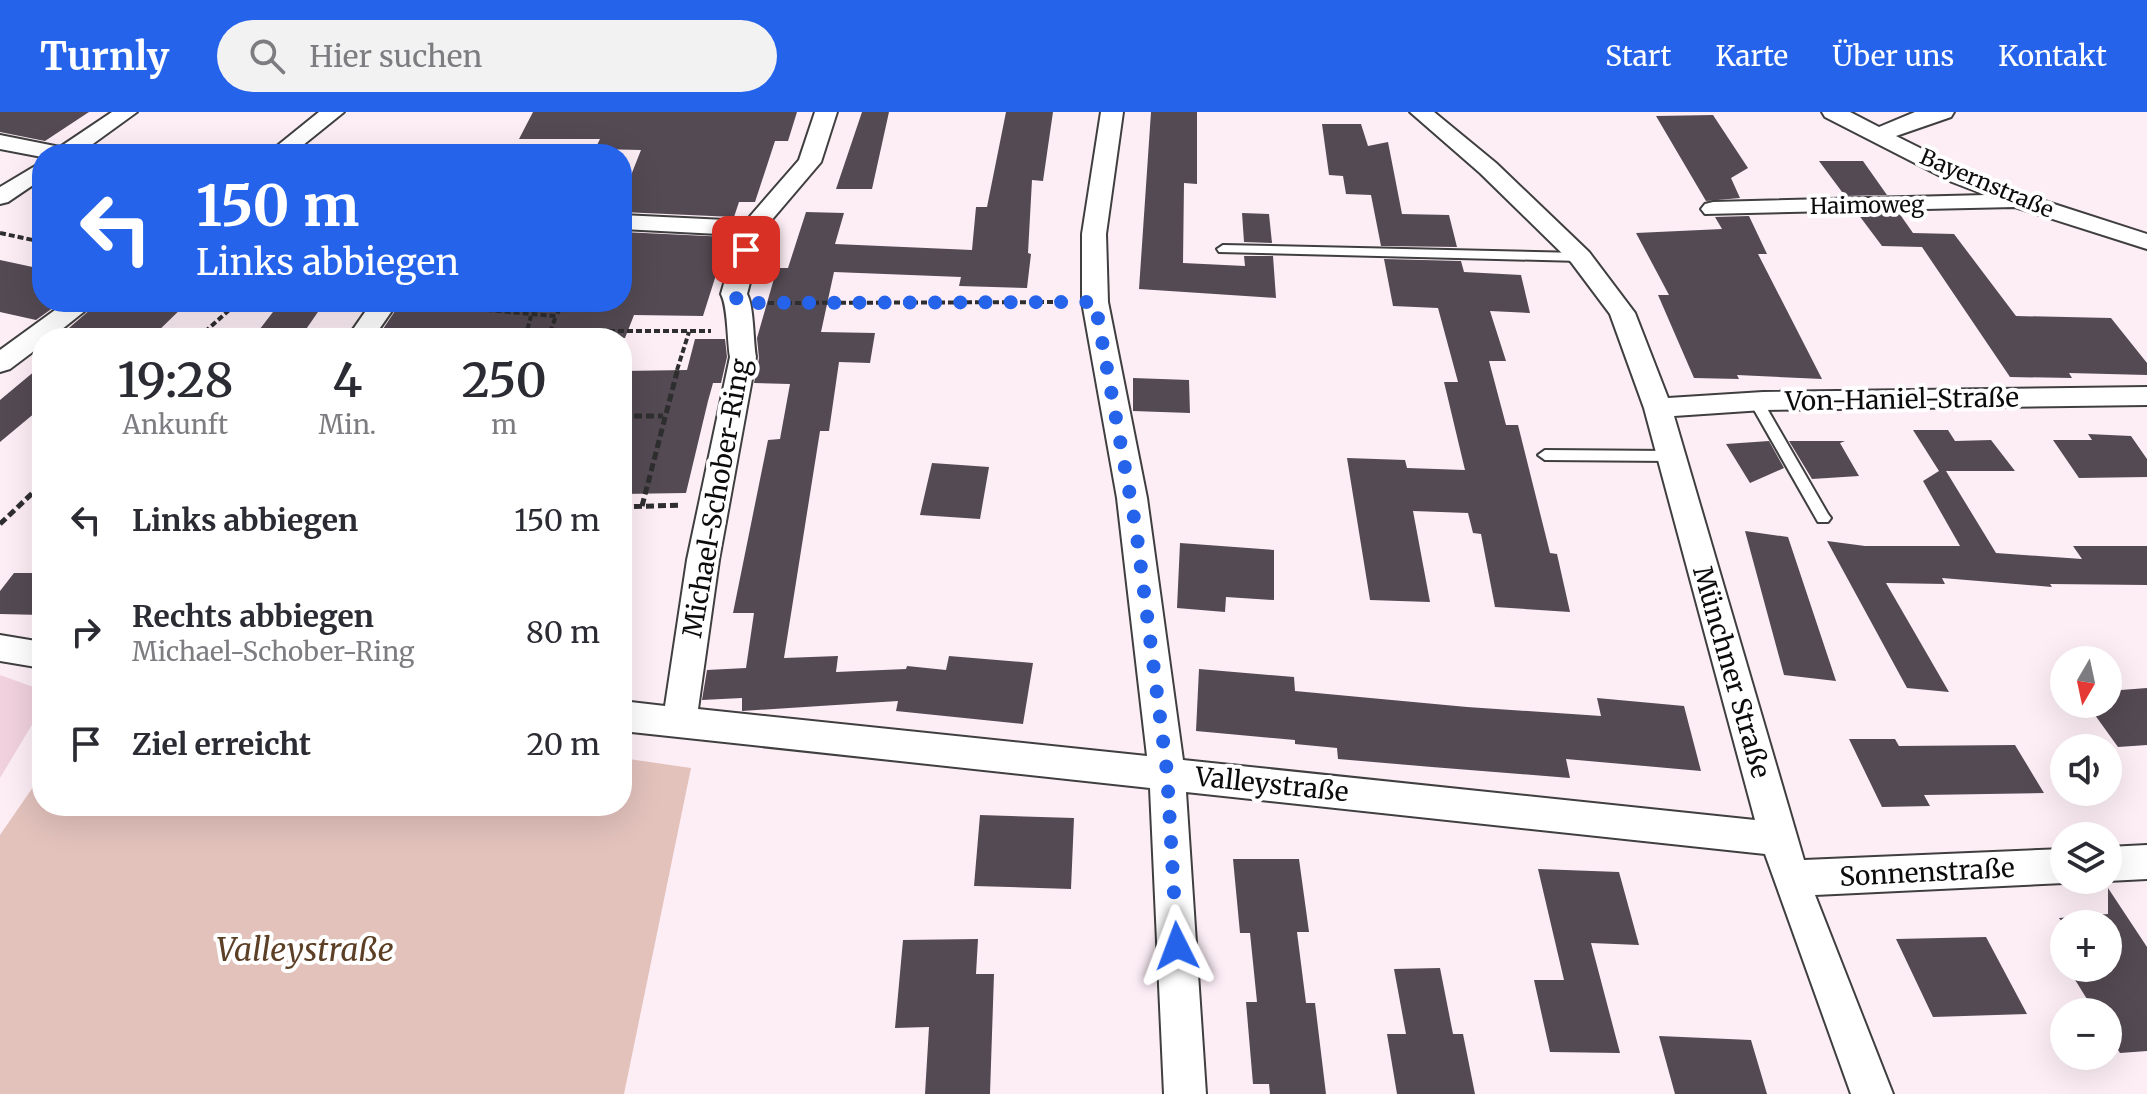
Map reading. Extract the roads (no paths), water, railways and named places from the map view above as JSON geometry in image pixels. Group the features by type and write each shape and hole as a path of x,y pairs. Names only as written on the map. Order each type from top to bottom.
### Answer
{"street":[{"path":"78,144 126,112"},
{"path":"291,144 333,112"},
{"name":"Michael-Schober-Ring","path":"679,724 703,560 743,357 734,294 752,228 810,162 826,112"},
{"path":"1112,112 1094,234 1095,302 1132,498 1167,772 1185,1094"},
{"name":"Münchner Straße","path":"1421,112 1488,168 1580,257 1622,313 1658,408 1790,878 1872,1094"},
{"name":"Bayernstraße","path":"1833,112 1960,177 2021,201 2147,242"},
{"path":"1879,135 1924,116 1943,112"},
{"path":"0,142 32,148"},
{"path":"0,197 32,176"},
{"name":"Haimoweg","path":"1713,209 2021,201"},
{"path":"632,222 752,228"},
{"path":"48,328 69,312"},
{"path":"371,328 387,312"},
{"path":"0,363 32,339"},
{"name":"Von-Haniel-Straße","path":"1658,408 1756,401 2147,396"},
{"path":"0,648 32,653"},
{"name":"Valleystraße","path":"632,717 1779,839"},
{"path":"2122,863 2147,862"},
{"name":"Sonnenstraße","path":"1790,878 2050,867"}],"lane":[{"path":"1223,249 1580,257"},
{"path":"1756,401 1823,518"},
{"path":"1545,455 1670,456"}]}
